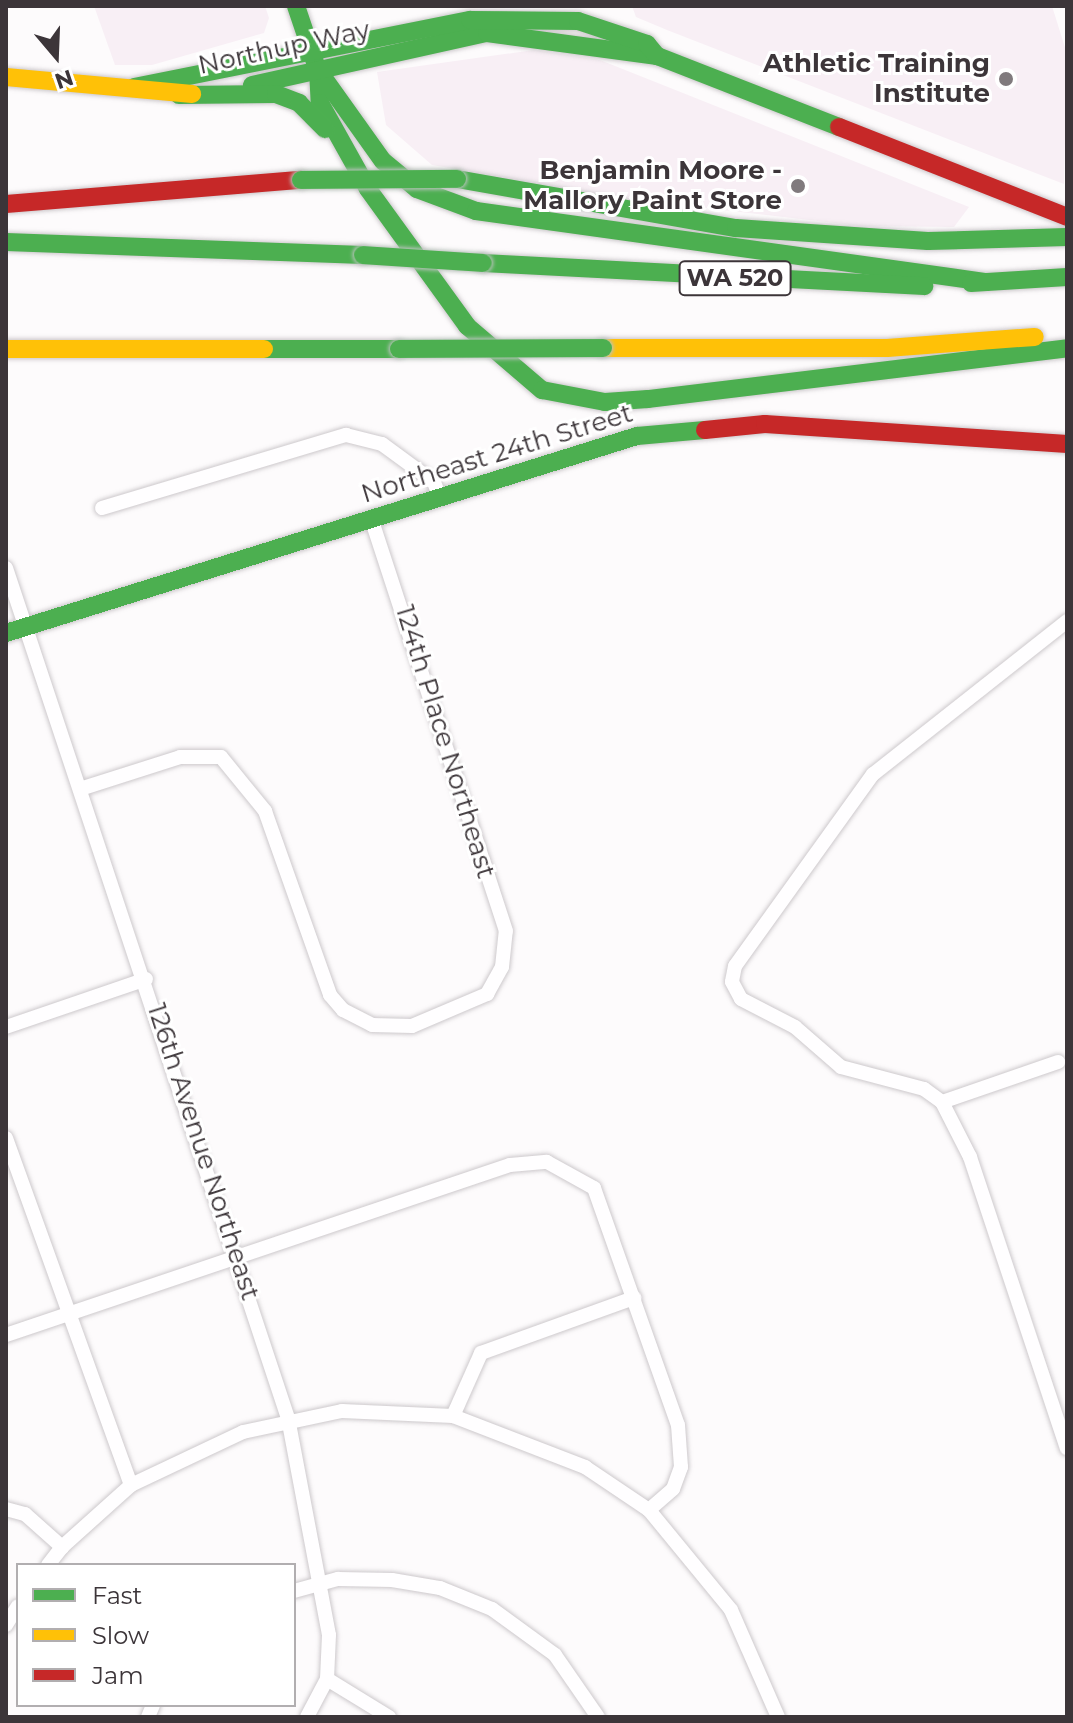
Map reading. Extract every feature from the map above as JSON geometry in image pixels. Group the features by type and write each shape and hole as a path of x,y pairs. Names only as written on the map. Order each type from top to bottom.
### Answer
{"main road":[{"path":"296,6 318,70 383,161 417,189 476,211 986,282"},
{"path":"134,87 449,22 518,17 578,21 634,39 657,56"},
{"name":"Northup Way","path":"6,77 134,87 179,95 509,32 657,56 1067,217"},
{"path":"318,70 315,90 344,154"},
{"path":"179,95 265,92 290,98 344,154 496,358 524,380 566,397 648,399 1067,348"},
{"path":"6,204 301,180 457,179 736,228 1009,238 1067,237"},
{"name":"WA 520","path":"6,242 363,255 903,288 1067,277"},
{"path":"6,349 887,348 1067,333"},
{"name":"Northeast 24th Street","path":"6,633 637,436 703,427 839,427 1067,444"}],"street":[{"path":"102,508 346,435 382,444 434,482 439,496"},
{"name":"124th Place Northeast","path":"80,789 180,757 221,757 256,791 330,995 357,1020 412,1026 459,1011 487,994 502,967 506,931 371,518"},
{"name":"126th Avenue Northeast","path":"6,568 239,1257 288,1418 324,1582 327,1679"},
{"path":"1067,621 873,774 732,975 741,999 795,1027 841,1067 924,1089 942,1102 970,1157 1067,1448"},
{"path":"6,1027 146,979"},
{"path":"942,1102 1058,1062"},
{"path":"6,1138 131,1485"},
{"path":"6,1335 510,1165 565,1167 594,1188 634,1298 682,1447 673,1489 649,1510"},
{"path":"453,1416 481,1353 634,1298"},
{"path":"50,1563 62,1547 131,1485 199,1448 288,1418 378,1411 453,1416 585,1467 649,1510 731,1610 778,1717"},
{"path":"6,1509 25,1514 62,1547"},
{"path":"296,1590 324,1582 440,1588 534,1637 598,1717"},
{"path":"307,1717 327,1679 389,1717"}],"shaded area":[{"path":"94,6 265,6 269,18 264,33 152,65 115,65"},
{"path":"632,6 1052,6 1067,54 1064,184 667,30 636,17"},
{"path":"534,50 600,60 969,207 954,227 861,226 612,197 432,165 386,125 377,72"}],"traffic: fast":[{"path":"296,6 315,62"},
{"path":"134,87 470,20 578,21 647,44 657,56"},
{"path":"252,85 487,33 657,56 839,127"},
{"path":"318,70 320,103 368,189 467,326 542,390 605,402 648,399 1067,348"},
{"path":"318,70 383,161 417,189 476,211 986,282"},
{"path":"179,95 276,94 299,103 325,129"},
{"path":"457,179 736,228 928,241 1067,237"},
{"path":"301,180 457,179"},
{"path":"6,242 363,255"},
{"path":"363,255 483,263"},
{"path":"483,263 924,286"},
{"path":"971,283 1067,277"},
{"path":"399,349 603,348"},
{"path":"264,349 399,349"},
{"path":"6,633 637,436 705,430"}],"traffic: slow":[{"path":"6,77 192,94"},
{"path":"603,348 887,348 1035,337"},
{"path":"6,349 264,349"}],"traffic: jam":[{"path":"839,127 1067,217"},
{"path":"6,204 301,180"},
{"path":"705,430 765,424 1067,444"}],"place":[{"name":"Athletic Training Institute","path":"1006,79"},
{"name":"Benjamin Moore - Mallory Paint Store","path":"798,186"}]}
